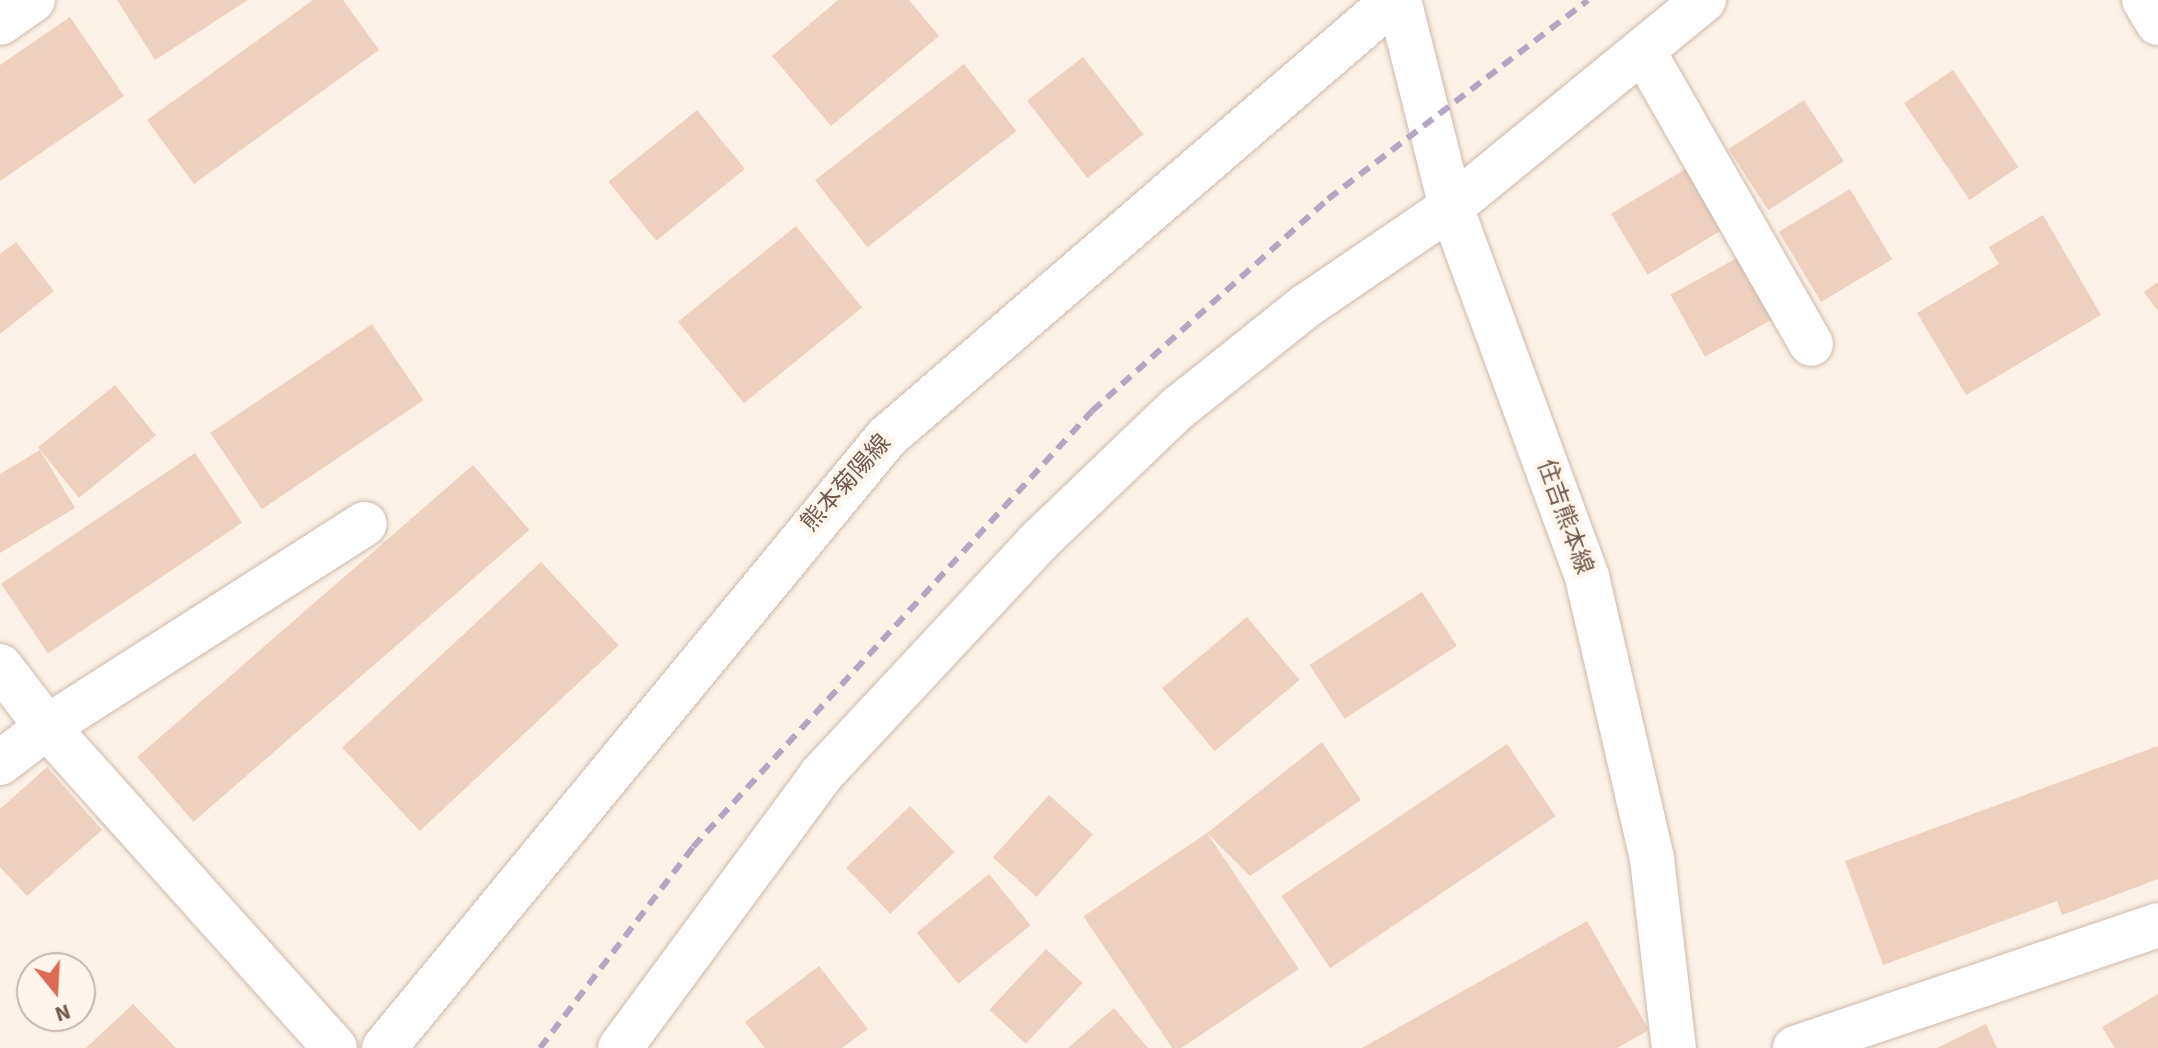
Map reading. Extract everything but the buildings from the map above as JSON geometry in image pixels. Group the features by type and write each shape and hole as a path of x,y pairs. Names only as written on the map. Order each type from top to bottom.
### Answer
{"street":[{"path":"0,23 33,0"},
{"name":"住吉熊本線","path":"1396,0 1451,207 1587,577 1652,859 1674,1048"},
{"name":"熊本菊陽線","path":"384,1048 887,437 1396,0"},
{"path":"620,1048 821,775 1037,543 1178,408 1306,306 1451,207 1645,54 1704,0"},
{"path":"2144,0 2158,23"},
{"path":"1645,54 1811,344"},
{"path":"0,763 47,727 365,524"},
{"path":"0,666 47,727 335,1048"},
{"path":"1795,1048 2158,925"}],"railway":[{"path":"540,1048 693,847 1092,411 1328,199 1588,0"}]}
